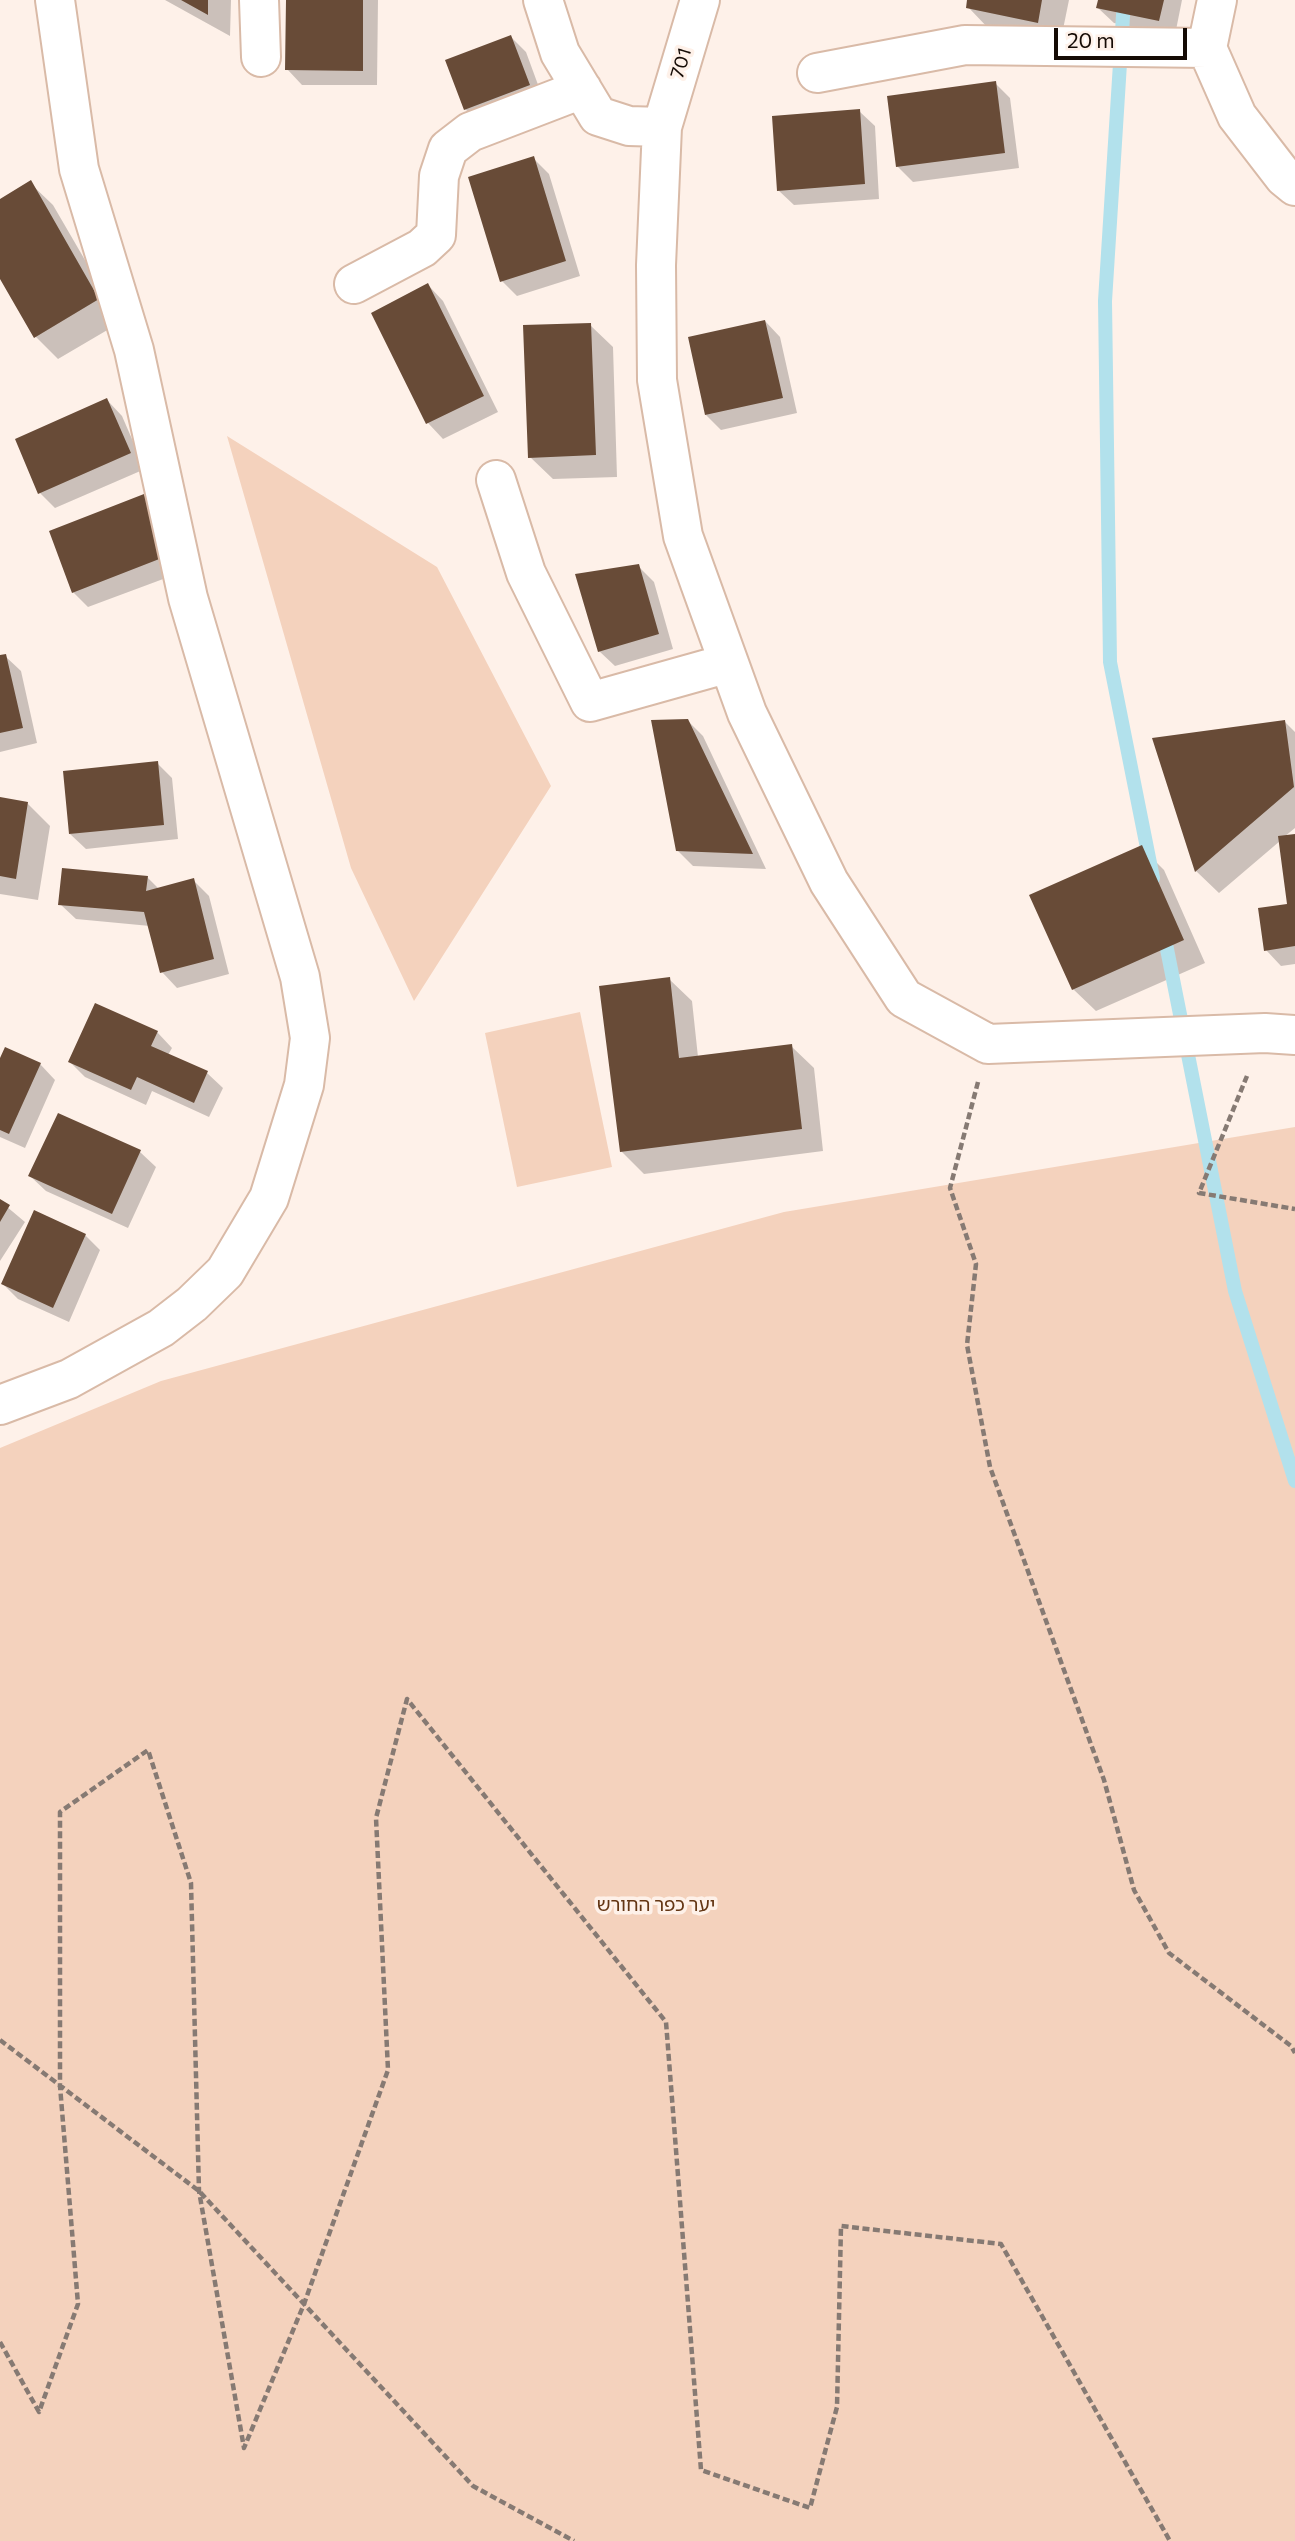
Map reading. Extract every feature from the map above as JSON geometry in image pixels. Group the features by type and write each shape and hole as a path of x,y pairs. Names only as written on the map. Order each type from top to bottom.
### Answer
{"street":[{"path":"0,1405 69,1379 161,1328 225,1272 269,1198 304,1085 310,1038 300,977 188,598 134,350 79,169 55,0"},
{"path":"259,0 261,57"},
{"path":"542,0 559,53 598,116 629,126 662,127"},
{"name":"701","path":"700,0 662,127 656,265 657,380 684,536 747,713 830,882 904,998 988,1044"},
{"path":"1217,0 1207,48 1237,116 1284,177 1295,186"},
{"path":"817,73 965,45 1207,48"},
{"path":"354,284 422,248 436,235 439,176 448,149 470,132 582,89"},
{"path":"496,480 526,573 590,702 729,663"},
{"path":"988,1044 1280,1034"}],"path":[{"path":"1280,1034 1199,1193 1295,1209"},
{"path":"988,1044 950,1188 976,1264 967,1345 990,1467 1104,1780 1134,1890 1169,1953 1291,2046 1295,2053"},
{"path":"0,2342 39,2412 78,2304 60,2086 60,1812 148,1750 191,1883 199,2191 244,2448 304,2304 388,2070 376,1818 407,1699 666,2022 701,2470 810,2508 837,2407 841,2226 1001,2244 1170,2541"},
{"path":"0,2040 199,2191 473,2486 574,2541"}],"green space":[{"path":"227,436 437,567 551,786 414,1001 351,868"},
{"path":"580,1012 612,1167 517,1187 485,1033"},
{"name":"יער כפר החורש","path":"1295,1127 1295,2541 0,2541 0,1448 161,1381 784,1212"}],"building":[{"path":"181,0 208,0 208,15"},
{"path":"286,0 363,0 363,71 285,70"},
{"path":"967,0 1042,0 1038,23 966,8"},
{"path":"1098,0 1164,0 1159,21 1096,8"},
{"path":"511,35 530,85 464,110 445,60"},
{"path":"996,81 1005,153 896,167 887,96"},
{"path":"860,109 865,184 777,191 772,116"},
{"path":"534,156 566,261 500,282 468,177"},
{"path":"31,180 99,299 34,338 0,279 0,199"},
{"path":"428,283 484,396 426,424 371,313"},
{"path":"765,320 783,398 705,415 688,337"},
{"path":"591,323 596,455 528,458 523,325"},
{"path":"107,398 131,453 38,494 15,439"},
{"path":"144,494 167,556 72,593 49,531"},
{"path":"639,564 659,634 598,652 575,574"},
{"path":"6,654 23,728 0,733 0,655"},
{"path":"688,719 753,854 676,851 651,720"},
{"path":"1285,720 1294,787 1195,872 1152,738"},
{"path":"158,761 164,825 69,834 63,771"},
{"path":"0,797 28,802 16,879 0,876"},
{"path":"1295,834 1295,946 1264,951 1258,908 1287,904 1278,836"},
{"path":"1142,845 1184,940 1072,990 1029,895"},
{"path":"62,868 148,876 146,891 194,878 214,959 160,973 144,912 58,905"},
{"path":"670,977 679,1058 792,1044 802,1129 620,1152 599,986"},
{"path":"95,1003 158,1031 151,1046 208,1071 194,1103 137,1077 131,1090 68,1062"},
{"path":"5,1047 41,1063 9,1134 0,1130 0,1058"},
{"path":"58,1113 141,1150 112,1214 28,1176"},
{"path":"0,1199 10,1205 0,1222"},
{"path":"34,1210 86,1234 53,1308 1,1284"}],"waterway":[{"path":"1124,0 1105,301 1110,662 1153,878"},
{"path":"1163,929 1235,1291 1295,1481"}]}
